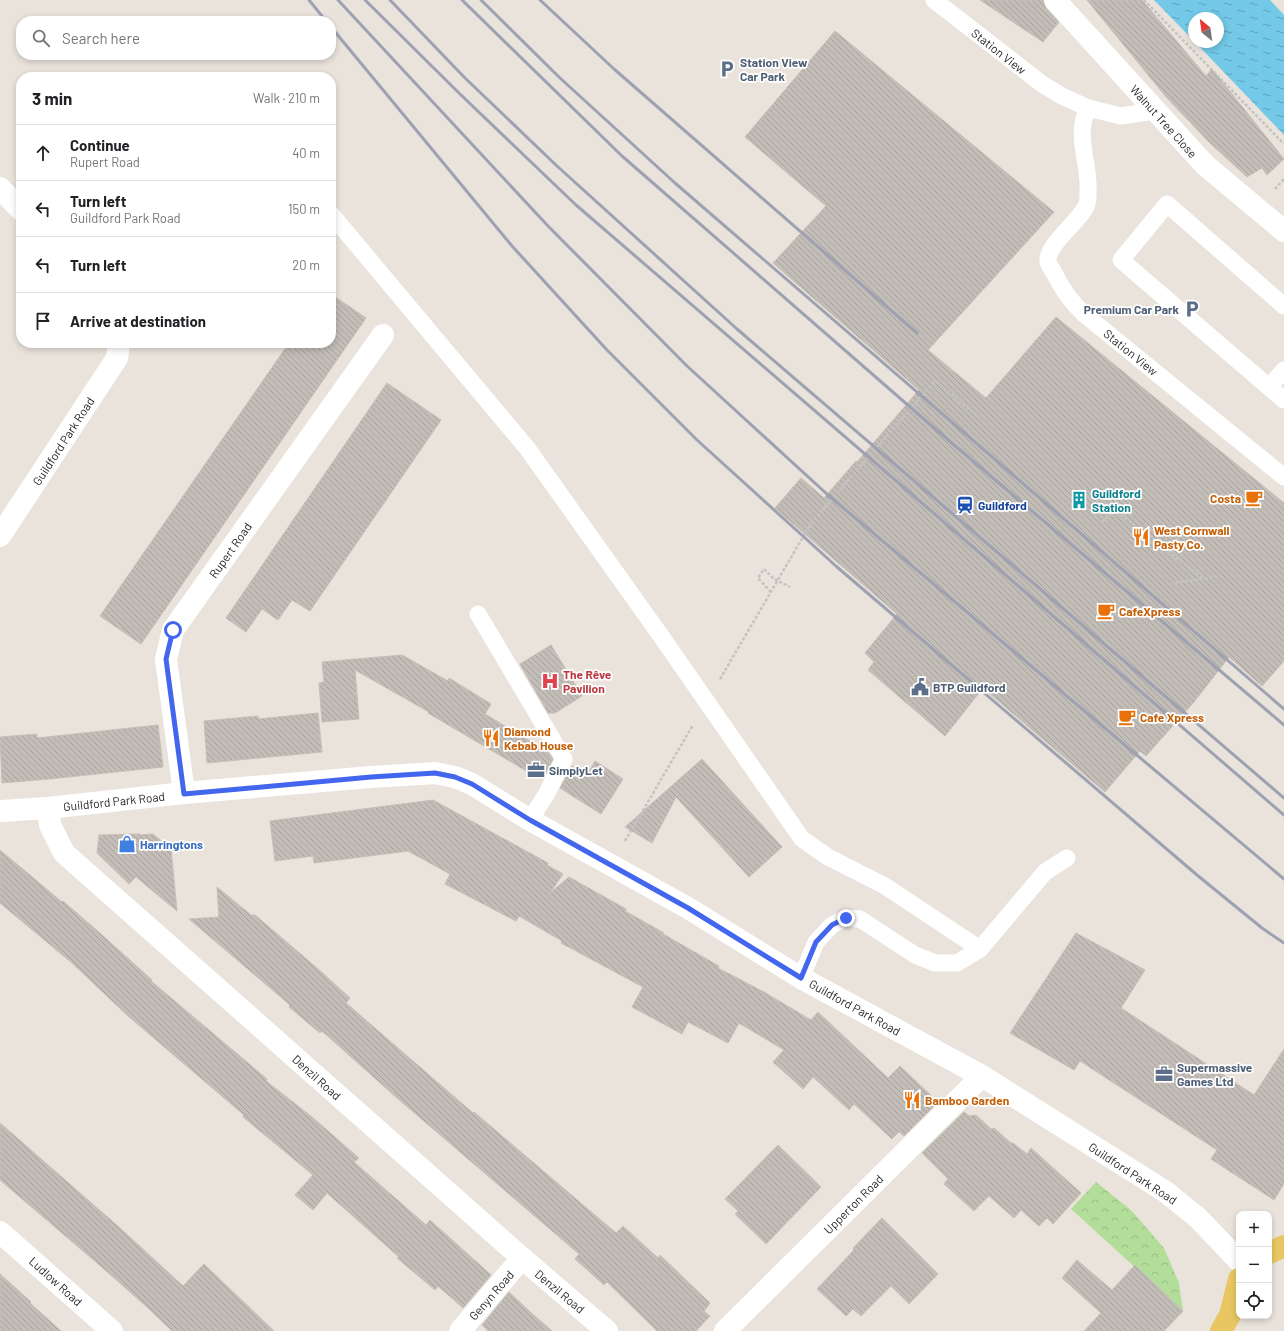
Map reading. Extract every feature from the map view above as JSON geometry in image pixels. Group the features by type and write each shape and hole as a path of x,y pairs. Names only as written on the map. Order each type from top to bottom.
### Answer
{"main road":[{"path":"1272,1252 1284,1246"},
{"path":"1221,1331 1230,1315 1238,1283"}],"street":[{"name":"Walnut Tree Close","path":"1055,0 1205,165 1284,231"},
{"path":"0,188 16,205"},
{"name":"Rupert Road","path":"184,794 166,659 173,630 383,335"},
{"name":"Guildford Park Road","path":"0,536 117,358 118,348"},
{"name":"Guildford Park Road","path":"0,810 48,808 371,777 435,773 455,777 472,784 530,820 688,908 801,978 982,1076 1166,1192 1198,1218 1236,1258"},
{"name":"Denzil Road","path":"48,808 50,825 64,853 522,1258 607,1331"},
{"name":"Upperton Road","path":"725,1331 982,1076"},
{"name":"Ludlow Road","path":"0,1232 112,1331"},
{"name":"Genyn Road","path":"460,1331 522,1258"}],"lane":[{"name":"Station View","path":"934,0 1042,84 1062,96 1088,108 1121,116 1154,110"},
{"name":"Station View","path":"1088,108 1082,123 1082,146 1089,185 1088,203 1082,214 1065,231 1051,250 1048,261 1059,284 1071,301 1084,314 1284,477"},
{"path":"1284,306 1167,204 1121,260 1284,400"},
{"path":"336,220 527,448 802,839 828,857 885,886 980,949"},
{"path":"1269,387 1284,370"},
{"path":"478,614 564,759 547,793 530,820"},
{"path":"801,978 816,942 832,925 846,918 860,919 915,954 935,963 957,963 980,949 1045,872 1067,858"}],"path":[{"path":"1144,0 1284,144"},
{"path":"719,681 817,515 935,381 976,415"},
{"path":"1102,522 1115,510 1204,579"},
{"path":"771,592 758,578 764,569 774,579 790,587"},
{"path":"1175,583 1223,576"},
{"path":"624,841 694,722"}],"green space":[{"path":"1096,1182 1131,1210 1164,1248 1179,1283 1183,1311 1071,1209"}],"water":[{"path":"1154,0 1270,0 1284,15 1284,135 1201,48 1224,48 1224,12 1188,12 1188,35"}],"building":[{"path":"980,0 1043,0 1046,8 1059,22 1043,42"},
{"path":"1087,0 1142,0 1206,76 1212,69 1284,159 1267,175 1262,168 1247,177 1210,143 1167,98"},
{"path":"835,31 1054,212 928,350 986,398 1056,317 1284,503 1284,661 1262,686 1229,657 1194,702 1146,756 1140,751 1105,792 983,688 945,736 868,670 874,662 865,653 897,614 775,508 801,478 824,498 919,390 773,263 826,206 745,137"},
{"path":"336,297 366,318 141,644 100,616 286,348 336,348"},
{"path":"387,383 441,420 310,611 292,600 278,620 262,609 246,632 226,618"},
{"name":"The Rêve Pavilion","path":"551,645 582,696 555,713 548,713 520,664"},
{"path":"402,655 448,681 449,678 491,704 485,714 548,752 553,759 543,778 542,777 540,779 428,713 429,712 355,670 359,719 322,722 319,683 324,682 322,662"},
{"path":"318,713 322,752 207,763 204,721 258,716 258,719"},
{"path":"158,725 163,767 2,783 0,737 37,734 37,738"},
{"path":"702,759 782,847 749,877 676,797 652,843 625,827"},
{"path":"595,761 623,779 601,814 560,788 572,766 587,775"},
{"path":"433,800 548,863 547,865 563,874 550,893 569,877 626,909 625,911 719,966 718,968 764,992 811,1020 818,1012 888,1078 900,1066 938,1102 904,1136 899,1132 892,1139 854,1104 849,1110 813,1077 803,1089 773,1062 784,1050 739,1023 728,1043 688,1022 682,1034 632,1007 643,987 561,943 562,941 519,916 516,921 445,884 450,874 408,851 314,863 313,856 275,861 270,821"},
{"path":"153,834 171,849 177,911 136,877 129,884 97,853 99,835"},
{"path":"0,850 62,902 63,901 152,980 151,981 267,1079 266,1081 312,1117 359,1158 354,1162 426,1225 430,1220 491,1275 463,1308 438,1286 435,1290 397,1258 399,1257 327,1193 313,1210 295,1195 313,1175 243,1117 244,1115 128,1016 72,963 0,903"},
{"path":"217,887 251,915 255,915 317,968 350,998 346,1003 473,1113 474,1112 616,1233 623,1226 658,1258 660,1255 710,1303 704,1311 710,1316 696,1331 657,1331 607,1282 604,1285 575,1259 579,1254 397,1098 322,1031 320,1033 289,1007 290,1005 189,919 219,917"},
{"path":"1076,933 1145,970 1121,1008 1254,1095 1284,1049 1284,1184 1274,1200 1211,1159 1217,1150 1080,1061 1074,1070 1010,1033"},
{"path":"964,1112 969,1116 976,1115 991,1129 994,1128 1011,1143 1027,1154 1031,1148 1081,1193 1053,1224 1047,1218 1039,1226 1021,1210 1014,1218 989,1196 974,1211 944,1184 948,1179 922,1153"},
{"path":"0,1123 120,1228 183,1286 204,1264 274,1331 172,1331 104,1269 0,1180"},
{"path":"778,1145 821,1187 766,1244 735,1214 738,1211 725,1199"},
{"path":"882,1218 938,1274 909,1304 891,1286 861,1316 853,1309 846,1316 817,1289"},
{"path":"1077,1260 1112,1290 1135,1265 1183,1311 1164,1331 1084,1331 1101,1313 1062,1278"},
{"path":"0,1274 31,1302 30,1303 61,1331 0,1331"},
{"path":"509,1292 552,1331 488,1331 482,1325"}],"railway":[{"path":"309,0 322,16"},
{"path":"338,0 548,226 687,366 828,495 1284,879"},
{"path":"365,0 461,95 576,205 1284,815"},
{"path":"390,0 465,78 557,166 737,329 1284,798"},
{"path":"462,0 622,156 933,427 1284,725"},
{"path":"481,0 560,78 675,183 1284,709"},
{"path":"540,0 614,69 917,333"},
{"path":"336,33 512,246 607,350 697,440 837,567 1197,875 1262,928 1284,943"}],"place":[{"name":"Station View Car Park","path":"727,69"},
{"name":"Premium Car Park","path":"1192,309"},
{"name":"Costa","path":"1254,498"},
{"name":"Guildford Station","path":"1079,500"},
{"name":"Guildford","path":"965,505"},
{"name":"West Cornwall Pasty Co.","path":"1141,537"},
{"name":"CafeXpress","path":"1106,611"},
{"name":"The Rêve Pavilion","path":"550,681"},
{"name":"BTP Guildford","path":"920,687"},
{"name":"Cafe Xpress","path":"1127,717"},
{"name":"Diamond Kebab House","path":"491,738"},
{"name":"SimplyLet","path":"536,770"},
{"name":"Harringtons","path":"127,844"},
{"name":"Supermassive Games Ltd","path":"1164,1074"},
{"name":"Bamboo Garden","path":"912,1100"}],"route":[{"path":"173,630 166,659 184,794 371,777 435,773 455,777 472,784 530,820 688,908 801,978 816,942 832,925 846,918"}]}
